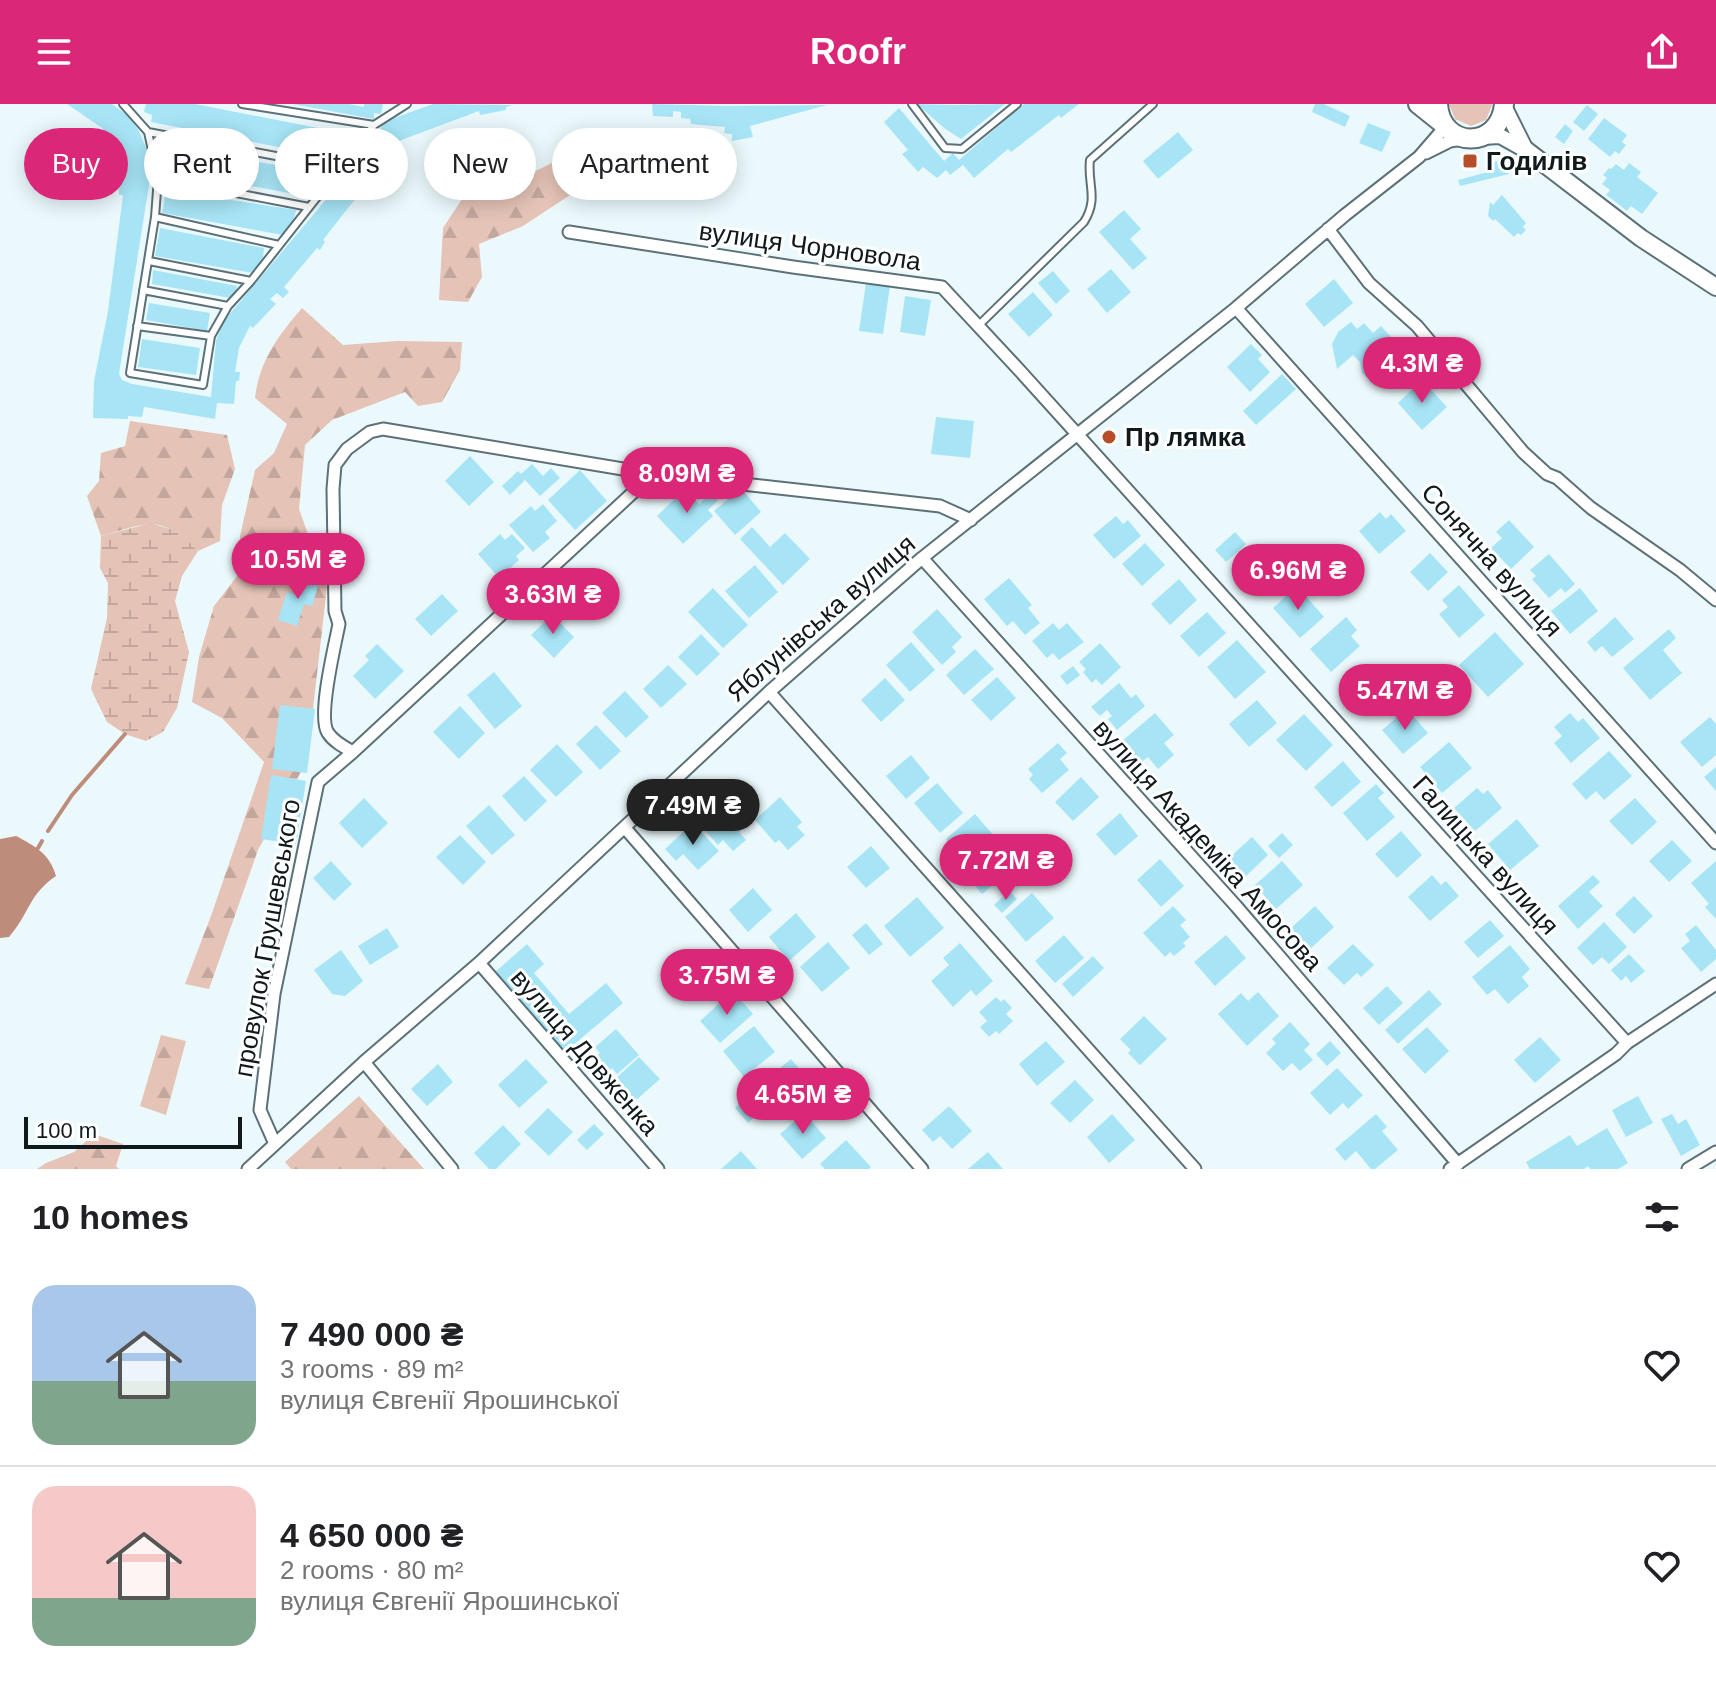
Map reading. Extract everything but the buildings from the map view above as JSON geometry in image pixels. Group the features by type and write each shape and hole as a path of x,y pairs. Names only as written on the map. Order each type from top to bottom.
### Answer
{"main road":[{"path":"1418,104 1455,134 1474,138 1497,125 1504,105"},
{"path":"1438,104 1444,125"},
{"path":"1526,150 1641,238 1716,287"}],"street":[{"path":"1504,105 1526,150"},
{"name":"Яблунівська вулиця","path":"248,1169 364,1062 479,963 769,692 922,558 1236,308 1419,157 1444,125"},
{"path":"1419,157 1450,141 1500,136 1526,150"},
{"path":"1328,229 1369,283 1417,326 1523,452 1591,508 1673,565 1716,600"},
{"name":"вулиця Чорновола","path":"569,232 942,287 1077,435"},
{"name":"Сонячна вулиця","path":"1236,308 1716,843"},
{"path":"353,752 339,744 326,730 324,715 339,624 335,611 333,489 335,465 347,449 370,432 383,429 653,474 940,506 971,520"},
{"name":"Галицька вулиця","path":"1077,435 1627,1043"},
{"name":"провулок Грушевського","path":"275,1144 260,1110 274,994 318,782 653,474"},
{"name":"вулиця Академіка Амосова","path":"922,558 1236,906 1454,1167"},
{"path":"769,692 1195,1169"},
{"path":"625,828 922,1169"},
{"name":"вулиця Довженка","path":"479,963 658,1169"},
{"path":"1454,1167 1616,1054 1627,1043 1716,984"},
{"path":"364,1062 452,1169"},
{"path":"1688,1169 1716,1152"}],"lane":[{"path":"123,104 144,128"},
{"path":"242,104 374,125"},
{"path":"372,128 407,104"},
{"path":"912,104 945,148 962,149 1017,104"},
{"path":"978,326 1084,222 1091,210 1093,194 1090,160 1153,104"},
{"path":"259,197 309,207"},
{"path":"156,200 130,373 203,385 211,336 228,306 315,200"},
{"path":"155,217 279,245"},
{"path":"149,261 251,281"},
{"path":"143,290 228,306"},
{"path":"137,326 211,336"}],"green space":[{"path":"1449,104 1492,105 1486,120 1471,126 1455,119"},
{"path":"552,163 552,200 562,200 523,226 479,244 482,277 468,302 439,300 443,228 461,200 536,200 536,171"},
{"path":"302,308 343,345 397,341 462,342 460,370 442,402 418,406 405,392 332,420 305,445 299,509 327,587 307,761 258,850 209,989 185,984 264,762 222,718 192,702 199,657 214,606 241,571 240,536 255,470 274,453 287,424 255,398 257,384 271,349"},
{"path":"130,421 227,435 235,469 222,505 220,541 198,551 173,531 153,524 101,536 87,496 99,481 101,453 125,446"},
{"path":"151,523 179,532 198,551 182,576 175,601 189,652 177,708 163,732 146,741 125,734 107,722 91,689 107,618 108,583 100,568 101,536"},
{"path":"161,1035 186,1041 166,1115 140,1106"},
{"path":"359,1096 424,1169 291,1169 285,1162"},
{"path":"94,1134 123,1144 116,1166 119,1169 37,1169 74,1152"}],"shaded area":[{"path":"16,836 46,856 56,876 34,897 9,937 0,938 0,839"}],"waterway":[{"path":"48,831 72,795 125,734"},
{"path":"38,848 42,841"}],"place":[{"name":"Годилів","path":"1470,161"},
{"name":"Пр лямка","path":"1109,437"}]}
